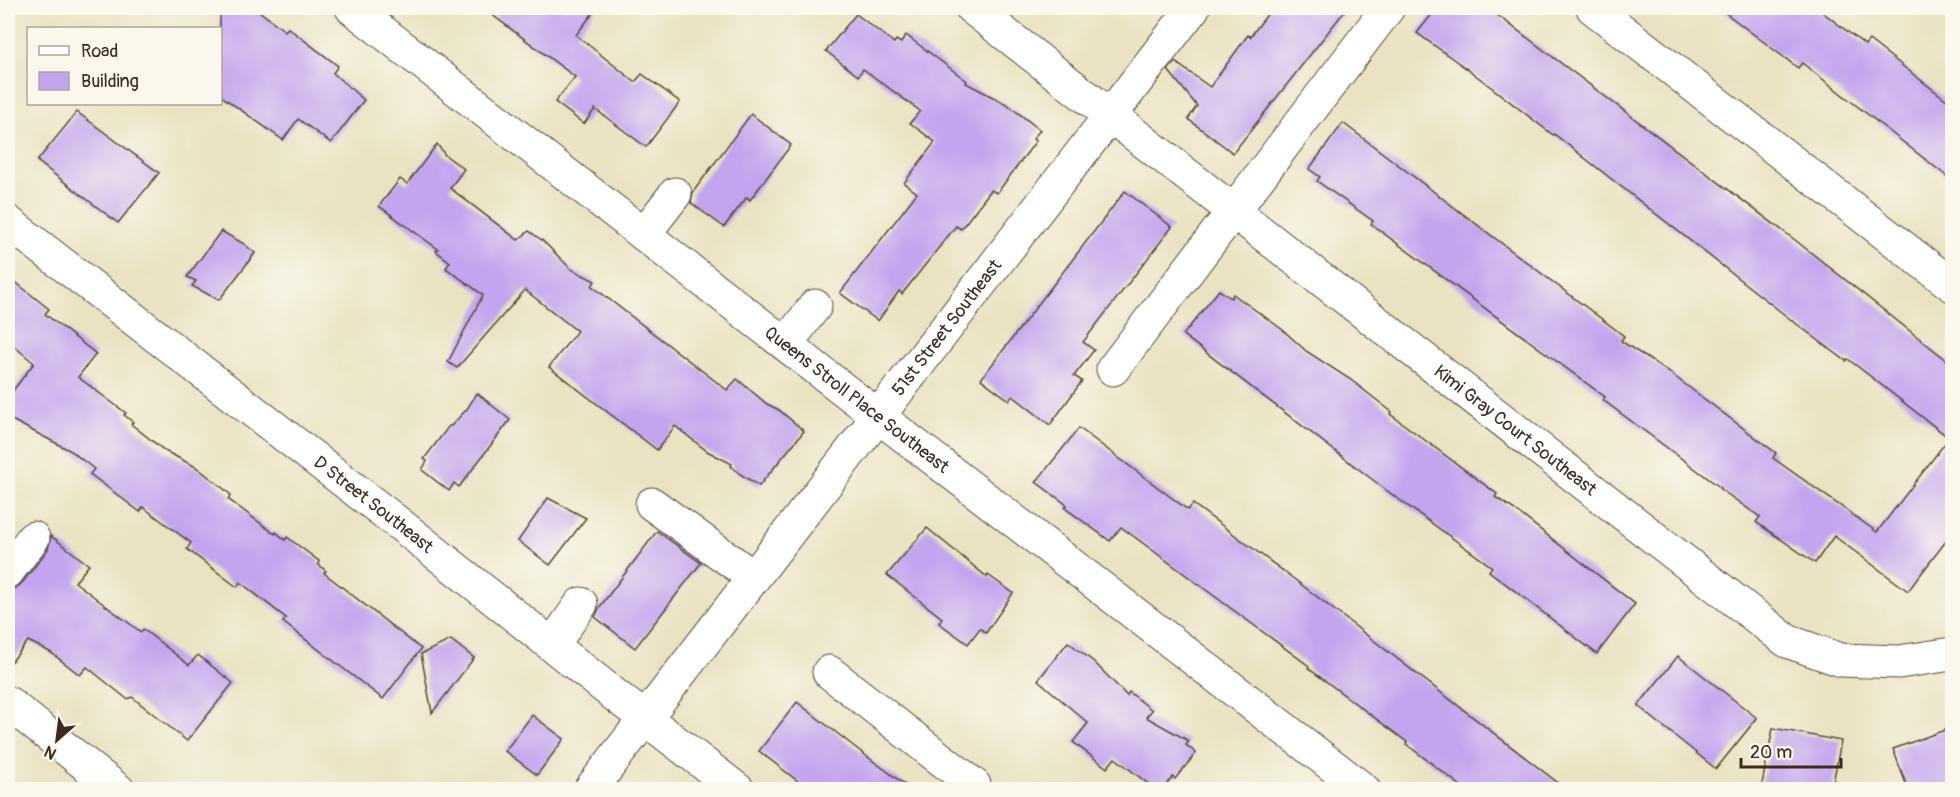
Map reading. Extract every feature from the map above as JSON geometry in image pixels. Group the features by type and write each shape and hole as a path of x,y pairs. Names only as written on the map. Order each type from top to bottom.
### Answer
{"street":[{"name":"Queens Stroll Place Southeast","path":"352,8 1364,789"},
{"name":"Kimi Gray Court Southeast","path":"972,8 1786,641 1841,660 1899,662 1953,654"},
{"name":"51st Street Southeast","path":"590,789 1193,8"},
{"path":"1113,369 1388,8"},
{"path":"1593,8 1953,285"},
{"path":"644,234 675,194"},
{"name":"D Street Southeast","path":"8,222 553,644 615,696 738,789"},
{"path":"786,344 815,306"},
{"path":"652,504 753,577"},
{"path":"8,571 33,538"},
{"path":"553,644 581,604"},
{"path":"829,672 975,785 975,789"},
{"path":"8,703 118,789"}],"building":[{"path":"220,8 255,8 285,31 288,28 338,66 333,73 364,100 331,143 298,119 283,140 222,96 222,27 220,27"},
{"path":"483,8 597,8 576,35 635,82 642,74 680,102 646,147 595,109 584,124 555,102 575,77"},
{"path":"1272,8 1347,8 1233,153 1188,119 1197,106 1168,70 1175,62 1210,87 1248,35 1250,37"},
{"path":"1437,8 1488,8 1795,240 1953,365 1953,532 1908,591 1834,536 1815,563 1756,522 1760,517 1603,400 1605,397 1371,224 1373,221 1317,181 1320,177 1309,169 1343,123 1624,336 1621,341 1670,373 1776,453 1773,458 1877,532 1949,438 1848,359 1846,361 1790,319 1554,134 1417,33"},
{"path":"1719,8 1817,8 1865,45 1869,40 1953,105 1953,181 1802,63 1798,68"},
{"path":"856,14 894,43 896,40 901,43 906,35 967,81 966,83 1008,105 1040,130 1033,139 1036,141 997,193 991,190 961,229 956,226 902,294 899,291 878,321 840,293 917,193 904,183 935,142 910,123 920,111 863,69 858,76 826,51"},
{"path":"77,112 159,173 118,223 37,161"},
{"path":"751,114 791,145 750,200 747,197 724,227 691,203 693,192"},
{"path":"437,144 445,155 464,169 450,188 518,240 529,231 543,241 571,269 595,281 592,286 727,390 737,379 804,431 759,486 740,474 731,466 732,464 707,451 675,426 657,450 549,367 577,331 525,290 457,368 448,362 483,295 446,268 450,262 436,251 438,249 379,206 400,179 407,184"},
{"path":"1125,191 1172,227 1083,342 1094,350 1074,376 1082,381 1050,425 1013,396 1009,400 981,379"},
{"path":"221,231 255,253 219,300 192,286 196,281 187,277"},
{"path":"8,276 49,309 45,314 96,354 78,377 126,413 124,415 133,422 131,424 165,451 196,467 231,495 228,499 275,534 276,532 285,540 287,537 319,561 318,564 326,571 324,573 421,649 383,699 283,622 286,618 240,582 237,587 187,549 191,543 143,507 140,512 90,474 94,469 71,451 8,418 8,397 34,363 8,341"},
{"path":"1219,290 1231,298 1233,294 1283,330 1306,351 1351,380 1392,412 1390,414 1497,494 1495,497 1515,510 1635,604 1597,654 1489,571 1492,567 1390,493 1183,335"},
{"path":"477,393 510,420 459,487 454,483 449,491 422,470 427,461 424,459 449,426 467,409"},
{"path":"1079,428 1188,510 1193,504 1566,789 1465,789 1406,744 1407,742 1308,668 1309,666 1121,527 1110,541 1065,508 1067,505 1036,482"},
{"path":"548,498 586,518 550,565 518,541"},
{"path":"927,528 987,577 988,575 1013,593 986,633 980,628 968,644 939,623 942,618 887,575"},
{"path":"657,531 701,563 635,648 595,617 599,608"},
{"path":"51,536 89,565 75,582 141,632 143,629 189,665 198,655 233,683 187,741 132,697 127,699 87,667 80,675 50,652 28,641 8,666 8,589 16,588 23,582 48,549"},
{"path":"451,640 474,658 432,713 421,654"},
{"path":"1068,642 1094,662 1127,696 1129,692 1152,710 1146,717 1189,741 1186,745 1196,753 1175,779 1173,777 1163,789 1155,789 1115,758 1107,768 1073,742 1088,723 1038,680"},
{"path":"1678,656 1757,718 1716,769 1638,706"},
{"path":"797,702 911,789 808,789 759,751"},
{"path":"532,715 564,739 537,775 505,751"},
{"path":"1953,727 1953,789 1908,789 1893,749"},
{"path":"1773,728 1841,741 1832,789 1761,789"}]}
